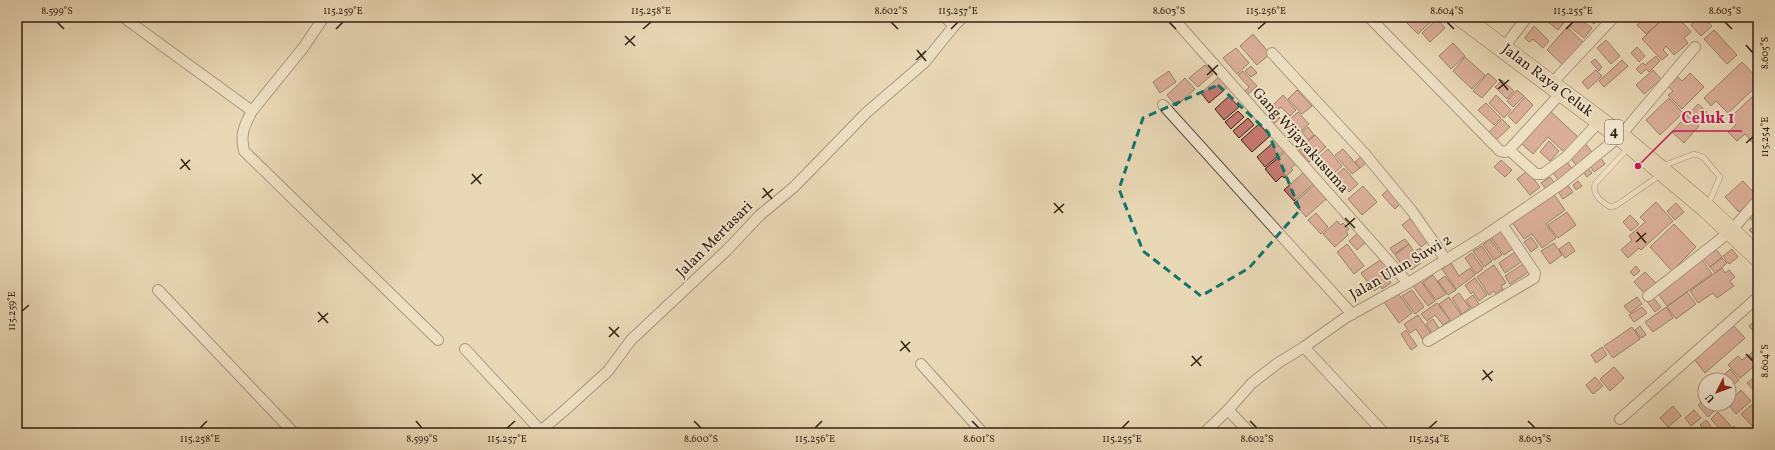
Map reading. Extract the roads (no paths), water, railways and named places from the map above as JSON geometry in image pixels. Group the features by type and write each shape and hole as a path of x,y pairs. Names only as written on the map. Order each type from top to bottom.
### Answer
{"highway":[{"name":"Jalan Raya Celuk","path":"1461,17 1505,45 1556,89 1600,121 1661,170 1707,209 1758,258"}],"street":[{"path":"123,17 252,111"},
{"path":"324,17 302,48 252,111 246,122 241,139 244,151 438,340"},
{"path":"945,17 954,26"},
{"name":"Jalan Mertasari","path":"540,432 608,371 631,340 727,250 760,215 794,187 866,113 924,63 963,17"},
{"name":"Gang Wijayakusuma","path":"1172,17 1408,283"},
{"path":"1505,45 1527,17"},
{"path":"1371,19 1500,151 1505,152 1509,150 1614,17"},
{"name":"Jalan Ulun Suwi 2","path":"1204,433 1228,410 1252,383 1278,364 1352,314 1446,260 1625,141 1695,47"},
{"path":"1272,54 1365,154 1412,211 1446,260"},
{"path":"1163,105 1352,314"},
{"path":"1509,150 1536,174 1543,174 1566,157 1600,121"},
{"path":"1648,296 1731,231 1758,200"},
{"path":"1428,341 1534,278 1535,273 1531,265 1502,224"},
{"path":"158,290 294,433"},
{"path":"1620,419 1758,297"},
{"path":"1304,347 1384,433"},
{"path":"465,349 540,432"},
{"path":"921,364 983,433"},
{"path":"1228,410 1250,433"}],"lane":[{"path":"1625,141 1595,184 1594,189 1596,195 1604,204 1610,207 1617,205 1661,170 1694,154 1703,157 1720,177 1707,209"}],"place":[{"name":"Celuk 1","path":"1638,166"}]}
